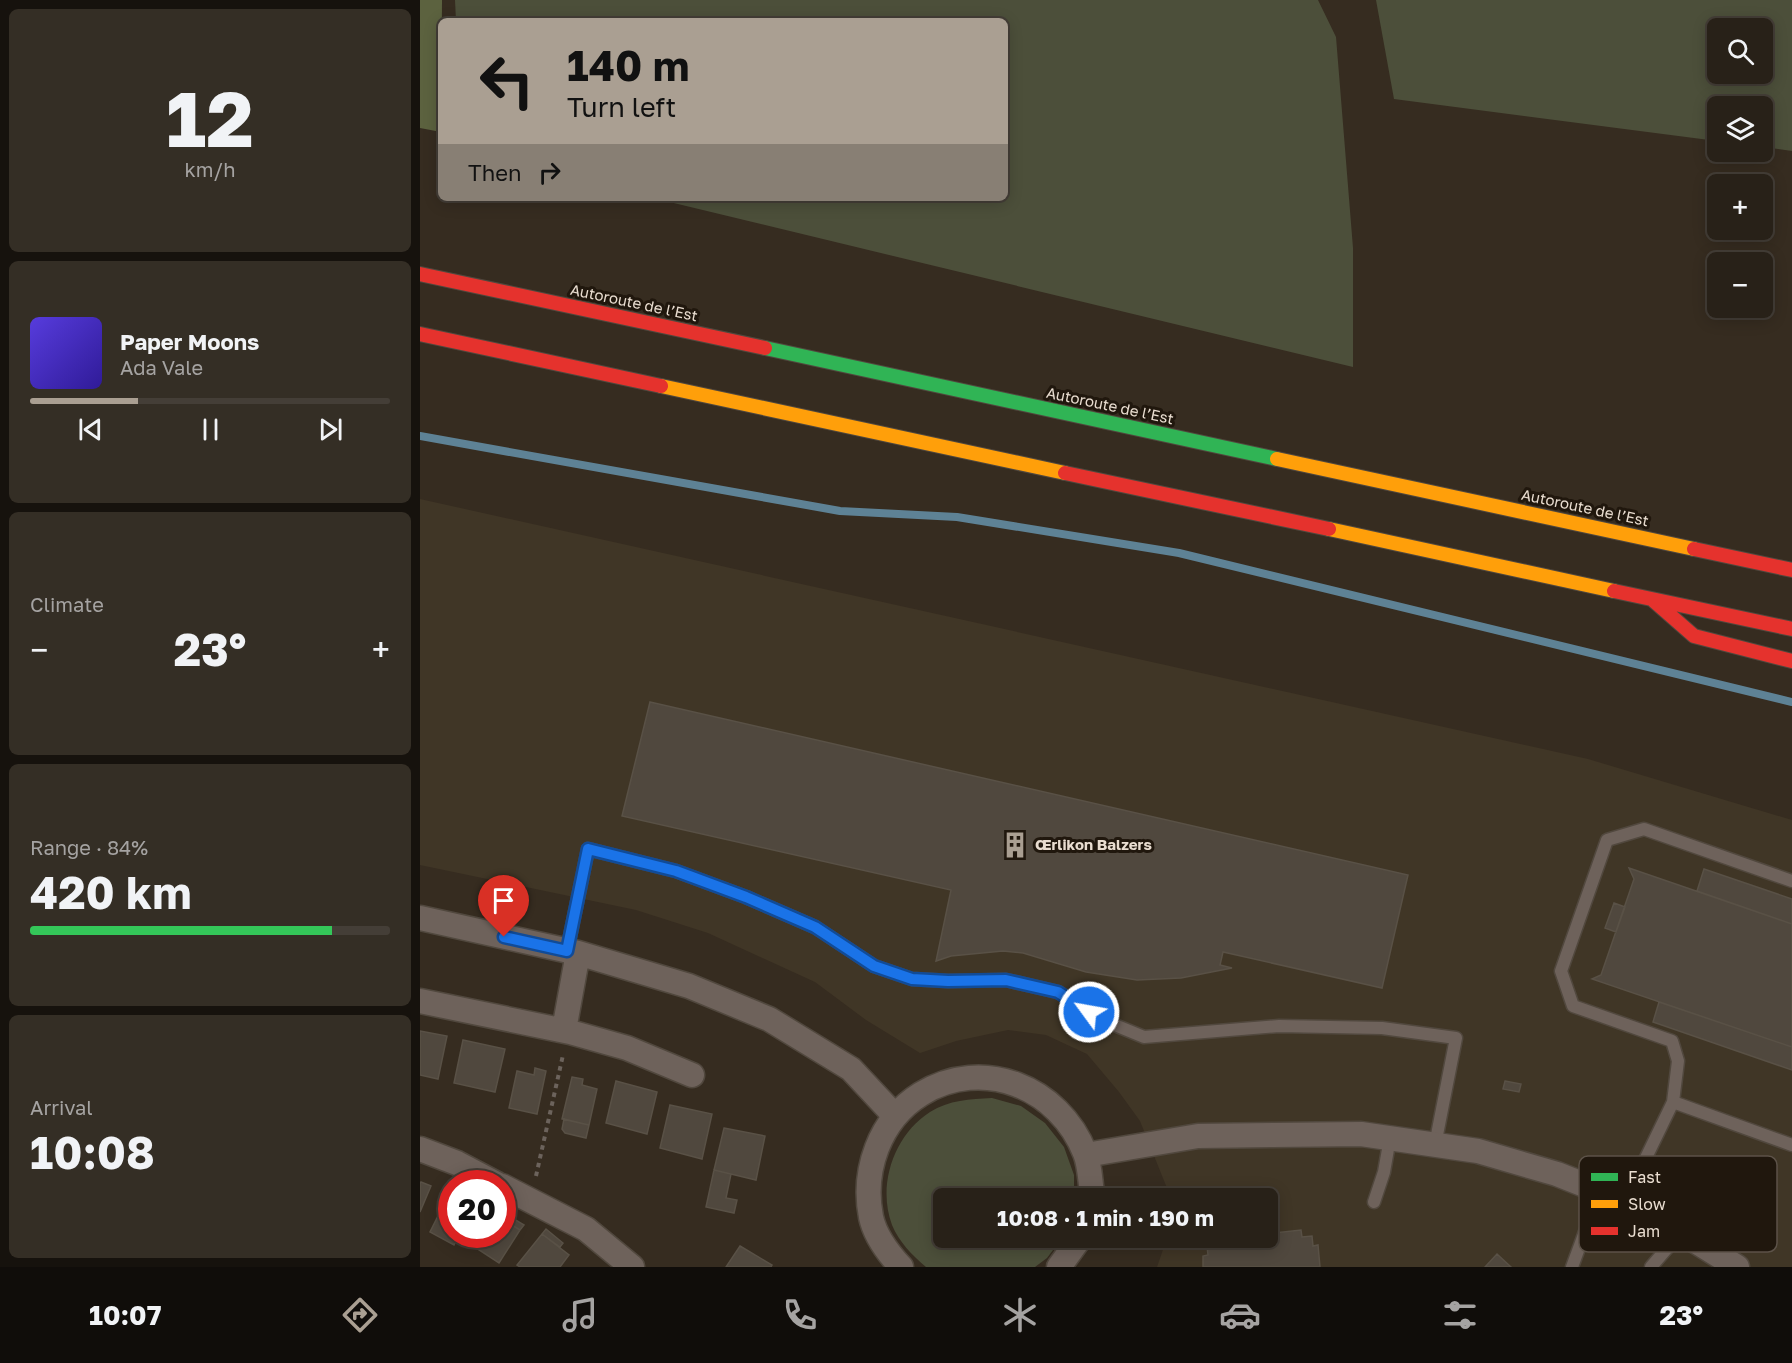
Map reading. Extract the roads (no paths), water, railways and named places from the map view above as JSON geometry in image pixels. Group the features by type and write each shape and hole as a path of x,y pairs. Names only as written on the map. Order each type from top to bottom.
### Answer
{"highway":[{"name":"Autoroute de l’Est","path":"420,274 1792,570"},
{"path":"420,334 1792,628"},
{"path":"1650,598 1694,636 1792,661"}],"street":[{"path":"420,918 572,952 689,986 770,1020 851,1069 895,1116"},
{"path":"567,1031 572,952"},
{"path":"420,1001 567,1031 627,1048 692,1075"},
{"path":"901,1267 886,1252 871,1219 868,1182 876,1147 895,1116 920,1094 951,1081 985,1078 1018,1084 1048,1100 1071,1124 1086,1155 1091,1188"},
{"path":"1086,1155 1197,1136 1361,1134 1478,1151 1579,1183"},
{"path":"420,1149 470,1170"},
{"path":"516,1193 586,1229 632,1267"},
{"path":"1063,1266 1074,1248"},
{"path":"1713,1252 1737,1267"}],"lane":[{"path":"1647,1156 1673,1102 1678,1060 1672,1041 1573,1006 1561,971 1607,840 1644,829 1792,882"},
{"path":"572,952 588,849 676,871 746,897 815,927 874,966 893,973 912,979 1006,980 1058,992 1105,1021 1144,1037 1279,1026 1382,1028 1456,1038 1435,1145"},
{"path":"1673,1102 1792,1145"},
{"path":"1374,1202 1384,1172 1390,1138"},
{"path":"1572,1267 1579,1248"},
{"path":"1651,1267 1664,1252"}],"waterway":[{"path":"420,436 840,511 957,517 1179,553 1792,702"}],"place":[{"name":"Œrlikon Balzers","path":"1015,845"}]}
